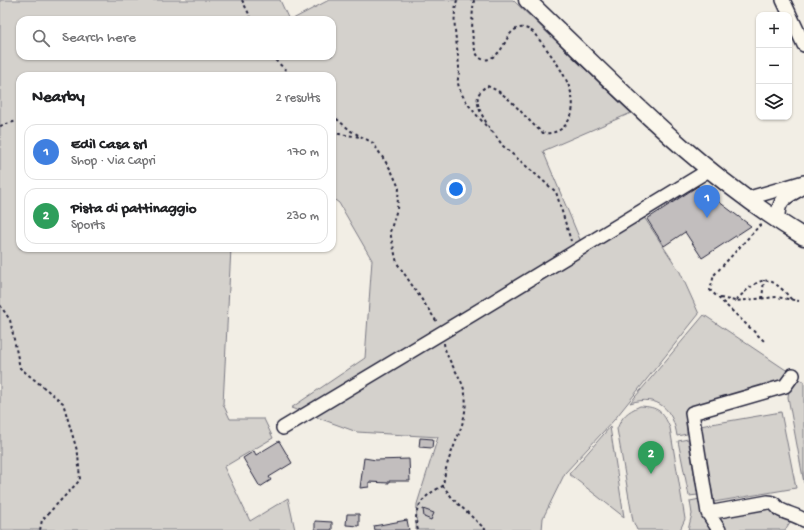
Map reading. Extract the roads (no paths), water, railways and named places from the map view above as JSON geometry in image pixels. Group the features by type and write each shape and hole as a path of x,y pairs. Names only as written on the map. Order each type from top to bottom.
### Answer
{"main road":[{"path":"527,0 686,152 746,199 804,237"}],"street":[{"path":"783,0 804,45"},
{"path":"283,428 709,170"},
{"path":"746,199 804,182"},
{"path":"774,218 777,209 783,200 804,187"},
{"path":"719,530 708,513 692,413 785,386 793,375"},
{"path":"708,513 768,502 775,504 785,512 801,519 799,530"}],"place":[{"name":"Edil Casa srl","path":"707,218"},
{"name":"Pista di pattinaggio","path":"651,474"}]}
